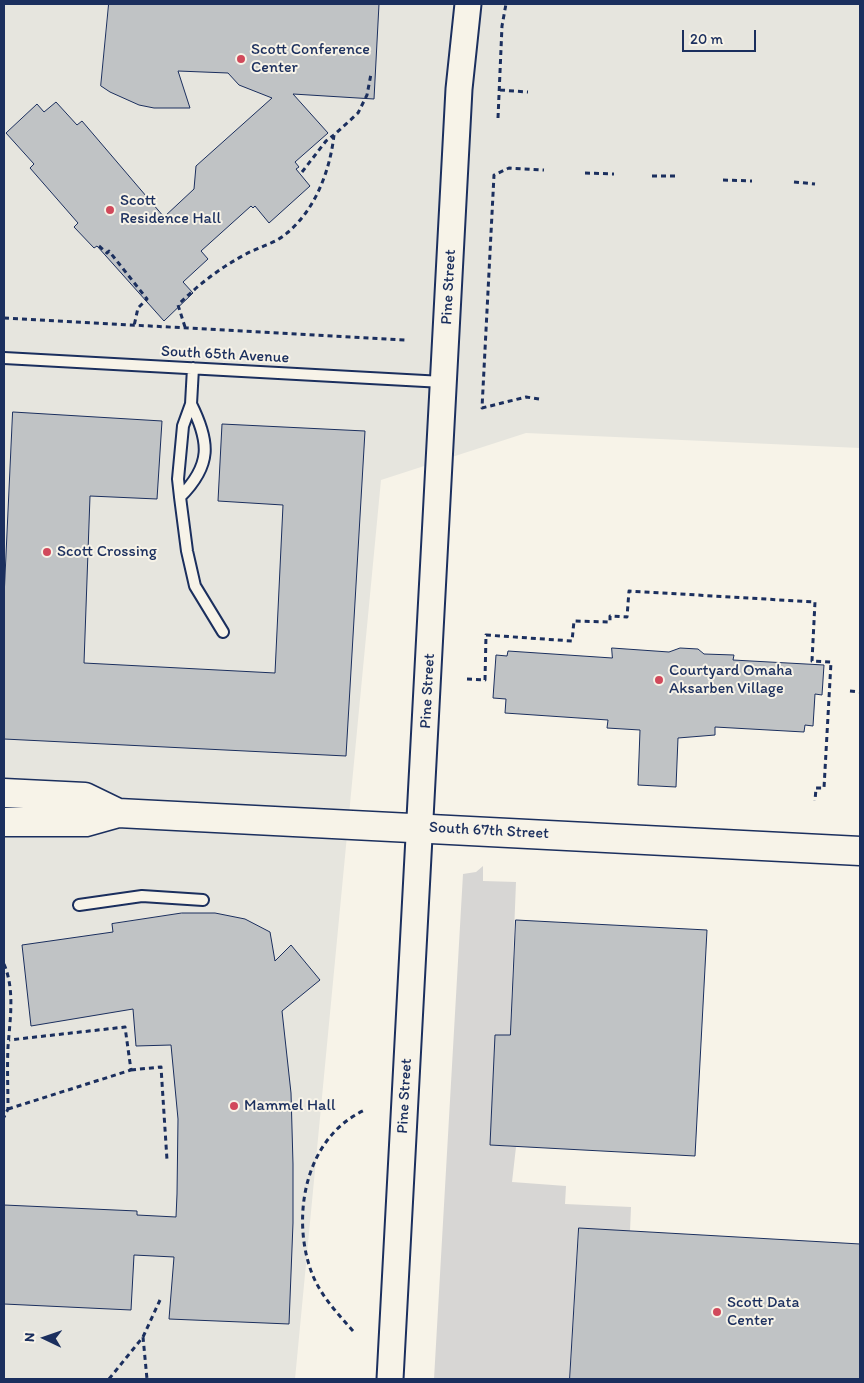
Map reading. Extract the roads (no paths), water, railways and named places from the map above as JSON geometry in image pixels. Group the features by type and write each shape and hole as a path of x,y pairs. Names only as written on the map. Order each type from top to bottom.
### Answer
{"main road":[{"name":"South 67th Street","path":"4,793 84,797 118,813"},
{"name":"South 67th Street","path":"4,822 86,822 118,813 860,851"}],"street":[{"name":"Pine Street","path":"390,1379 459,89 468,4"}],"lane":[{"name":"South 65th Avenue","path":"4,358 444,382"},
{"path":"193,368 192,404 183,426 178,480 187,551 195,586 223,632"},
{"path":"180,497 192,485 202,465 206,448 203,428 192,404"},
{"path":"79,905 142,896 203,900"}],"place":[{"name":"Scott Conference Center","path":"241,59"},
{"name":"Scott Residence Hall","path":"110,210"},
{"name":"Scott Crossing","path":"47,552"},
{"name":"Courtyard Omaha Aksarben Village","path":"659,680"},
{"name":"Mammel Hall","path":"234,1106"},
{"name":"Scott Data Center","path":"717,1312"}]}
